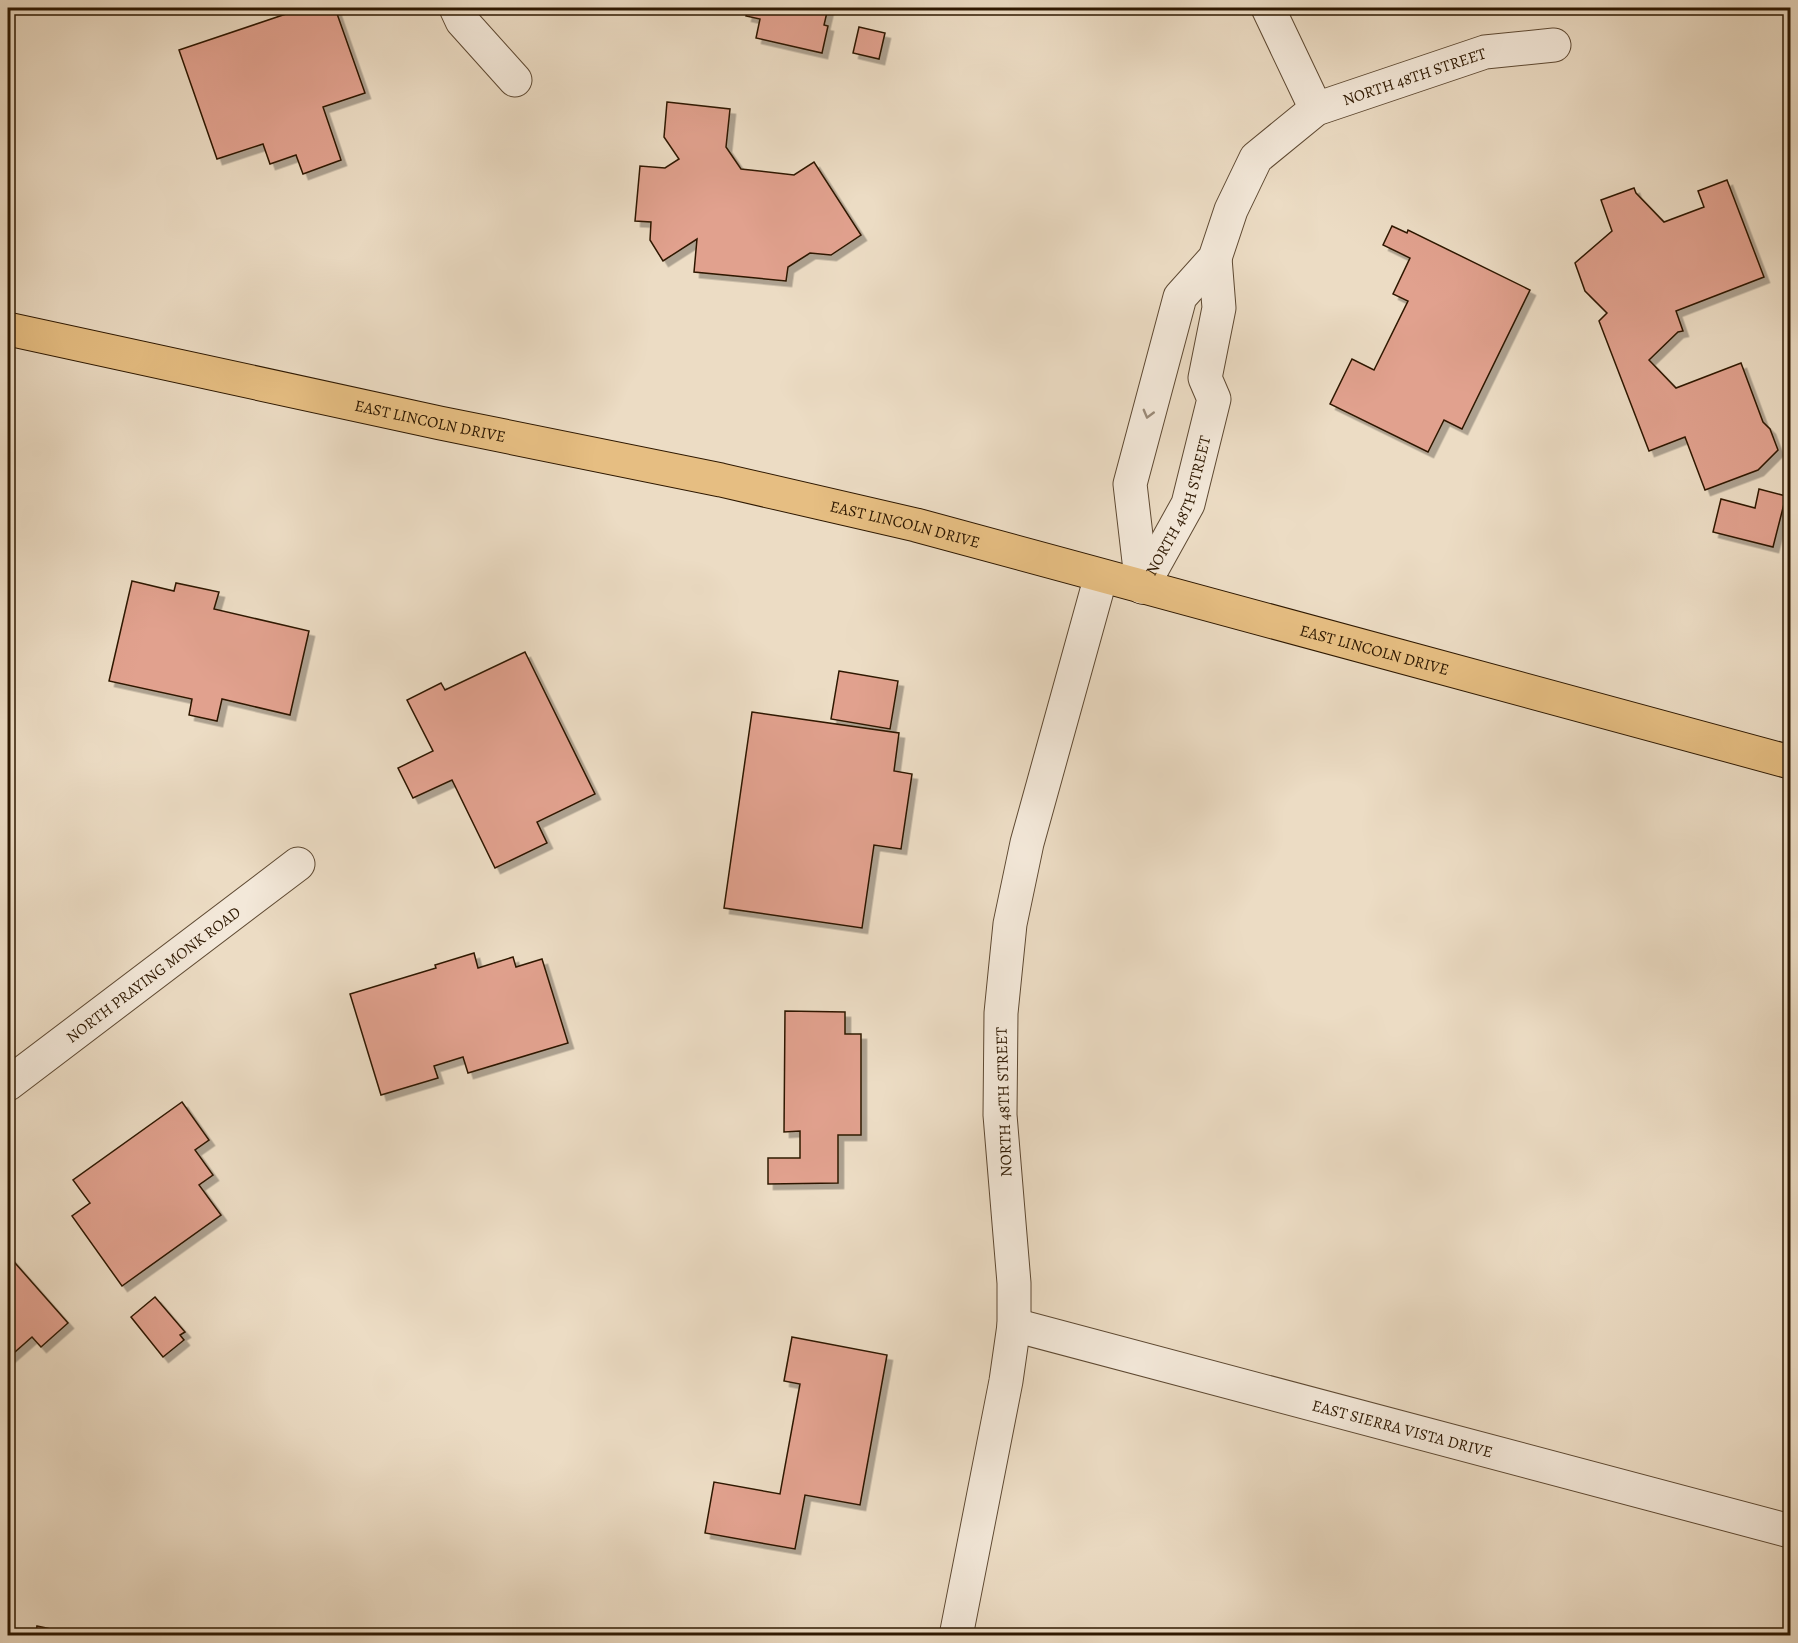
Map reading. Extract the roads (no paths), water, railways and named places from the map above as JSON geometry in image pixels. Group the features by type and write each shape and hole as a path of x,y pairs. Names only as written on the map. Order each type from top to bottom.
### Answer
{"main road":[{"name":"EAST LINCOLN DRIVE","path":"8,329 440,423 721,480 916,525 1791,762"}],"street":[{"path":"456,8 462,21 515,80"},
{"path":"1268,8 1317,109"},
{"name":"NORTH 48TH STREET","path":"1142,587 1188,504 1214,399 1204,378 1219,308 1215,258 1231,210 1256,158 1317,109 1485,52 1554,45"},
{"name":"NORTH 48TH STREET","path":"1142,587 1130,484 1180,297 1215,258"},
{"path":"1161,366 1204,378"},
{"name":"NORTH 48TH STREET","path":"956,1635 1004,1391 1014,1326 1014,1283 1000,1115 1001,1013 1010,924 1028,843 1101,576"},
{"name":"NORTH PRAYING MONK ROAD","path":"8,1084 298,864"},
{"name":"EAST SIERRA VISTA DRIVE","path":"1014,1326 1791,1531"}]}
